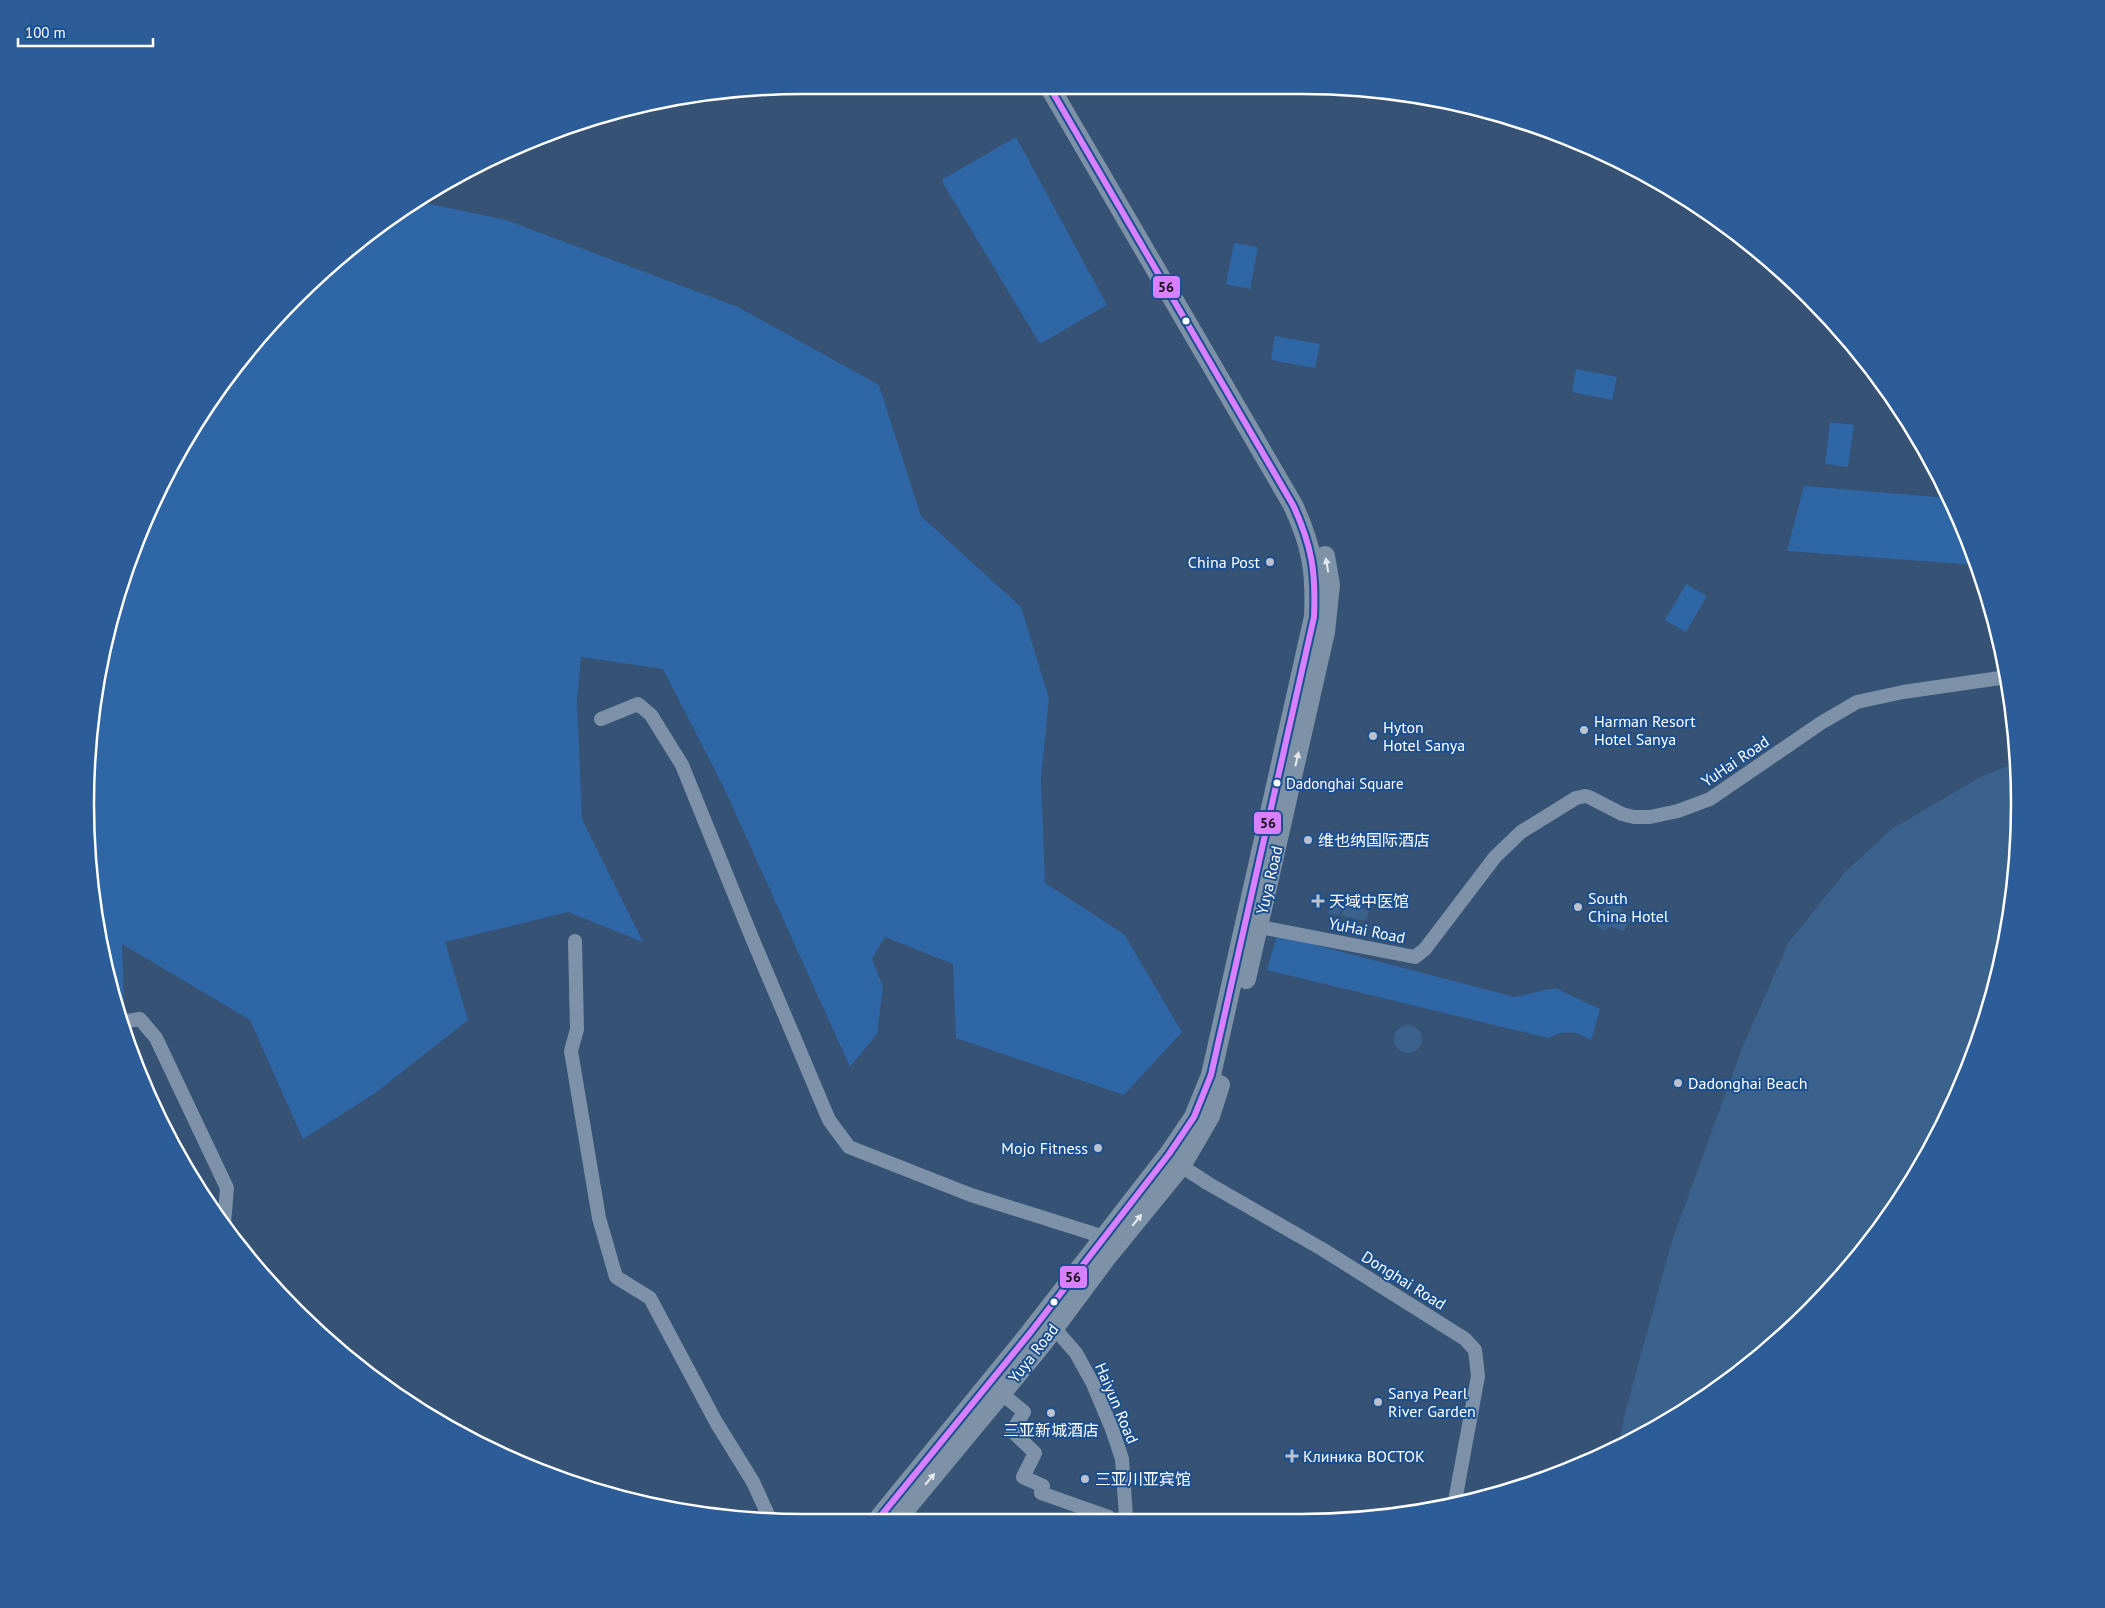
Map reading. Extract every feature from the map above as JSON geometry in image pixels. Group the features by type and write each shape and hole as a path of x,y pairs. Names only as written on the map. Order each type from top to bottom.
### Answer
{"highway":[{"name":"Yuya Road","path":"883,1514 1181,1166 1210,1116 1224,1072 1314,617 1316,583 1312,558 1305,531 1293,505 1054,94"},
{"name":"Yuya Road","path":"901,1514 1042,1344 1048,1322 1104,1237 1169,1154 1194,1117 1211,1076 1252,925 1325,632 1330,585 1325,553 1316,524 1066,94"}],"street":[{"name":"YuHai Road","path":"1252,925 1415,957 1425,949 1495,857 1521,832 1576,798 1589,797 1622,814 1634,817 1650,817 1678,811 1710,799 1821,724 1858,702 1903,692 2000,678"},
{"path":"601,719 638,704 651,715 682,765 829,1120 849,1147 971,1195 1104,1237"},
{"path":"575,941 577,1029 571,1051 599,1218 616,1277 650,1298 716,1422 753,1482 767,1513"},
{"path":"128,1021 140,1019 156,1038 228,1188 225,1215"},
{"name":"Donghai Road","path":"1181,1166 1331,1254 1465,1339 1475,1350 1478,1376 1456,1497"},
{"name":"Haiyun Road","path":"1048,1322 1076,1353 1093,1384 1112,1429 1122,1459 1126,1514"},
{"path":"1001,1393 1024,1412 1012,1431 1035,1453 1024,1478 1043,1486 1041,1494 1101,1514"}],"shaded area":[{"path":"1016,137 1107,305 1040,344 943,183 943,179"},
{"path":"426,203 506,220 738,307 879,385 921,516 1021,607 1049,698 1041,778 1045,883 1124,934 1182,1032 1124,1095 956,1038 953,964 885,937 872,959 883,987 877,1034 850,1067 725,790 663,669 581,657 577,701 582,819 643,942 568,912 445,942 468,1020 374,1094 303,1139 250,1020 122,944 124,1002 122,1003 118,988 107,943 100,897 95,850 94,804 95,758 107,665 131,576 167,490 189,449 213,409 241,372 270,336 336,270 409,213"},
{"path":"1234,243 1258,247 1250,289 1226,284"},
{"path":"1275,336 1320,344 1315,368 1271,360"},
{"path":"1576,369 1617,377 1612,400 1572,392"},
{"path":"1830,422 1854,425 1848,467 1825,464"},
{"path":"1804,486 1941,497 1970,565 1787,551"},
{"path":"1686,584 1707,596 1686,632 1665,620"},
{"path":"2010,765 2010,850 1998,943 1974,1032 1938,1118 1916,1159 1892,1199 1864,1236 1835,1272 1803,1306 1769,1338 1696,1395 1620,1439 1672,1241 1742,1048 1789,942 1845,872 1893,828 1984,775"},
{"path":"1615,896 1622,900 1622,911 1631,919 1624,931 1611,927 1603,931 1593,922"},
{"path":"1332,898 1343,901 1339,915 1328,913"},
{"path":"1345,905 1369,910 1366,921 1342,916"},
{"path":"1277,935 1515,997 1555,988 1600,1009 1591,1041 1586,1037 1570,1032 1548,1038 1267,970"},
{"path":"1408,1025 1418,1029 1422,1039 1418,1049 1408,1053 1398,1049 1394,1039 1398,1029"}],"transit line":[{"name":"56","path":"882,1514 1030,1333 1169,1154 1194,1117 1211,1075 1314,617 1314,586 1309,547 1293,505 1054,94"}],"place":[{"name":"China Post","path":"1270,562"},
{"name":"Harman Resort Hotel Sanya","path":"1584,730"},
{"name":"Hyton Hotel Sanya","path":"1373,736"},
{"name":"Dadonghai Square","path":"1277,783"},
{"name":"维也纳国际酒店","path":"1308,840"},
{"name":"天域中医馆","path":"1318,901"},
{"name":"South China Hotel","path":"1578,907"},
{"name":"Dadonghai Beach","path":"1678,1083"},
{"name":"Mojo Fitness","path":"1098,1148"},
{"name":"Sanya Pearl River Garden","path":"1378,1402"},
{"name":"三亚新城酒店","path":"1051,1413"},
{"name":"Клиника ВОСТОК","path":"1292,1456"},
{"name":"三亚川亚宾馆","path":"1085,1479"}]}
